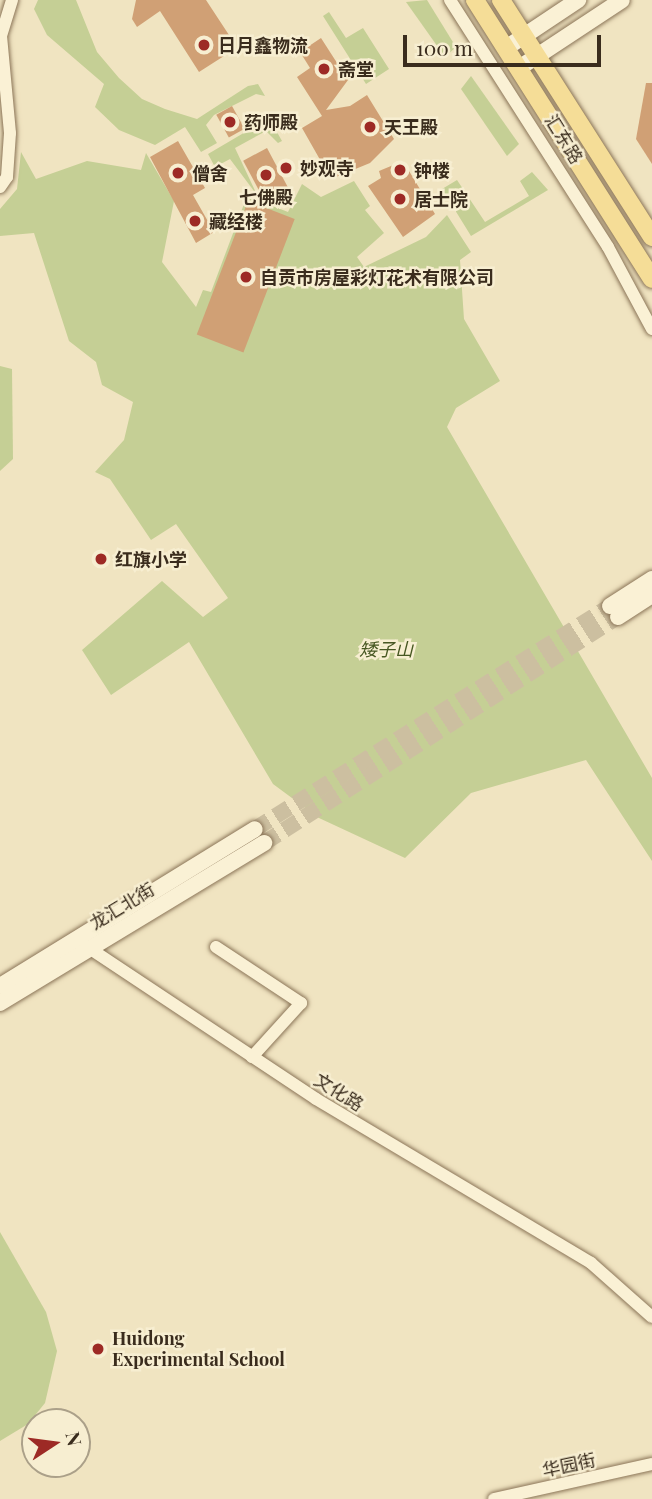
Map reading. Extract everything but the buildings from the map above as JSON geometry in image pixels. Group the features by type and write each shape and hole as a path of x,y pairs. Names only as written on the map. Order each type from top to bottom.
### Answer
{"main road":[{"name":"汇东路","path":"475,0 652,279"},
{"name":"汇东路","path":"501,0 652,237"},
{"path":"506,48 578,0"},
{"path":"519,68 622,0"},
{"path":"652,579 614,611 652,595"},
{"name":"龙汇北街","path":"0,1003 255,829"},
{"name":"龙汇北街","path":"0,986 83,944 264,843"}],"street":[{"path":"0,187 6,177 10,133 1,36 12,0"},
{"path":"450,0 608,247 617,274 652,329"},
{"name":"文化路","path":"83,944 252,1057 591,1263 652,1317"},
{"path":"216,947 301,1003 252,1057"},
{"name":"华园街","path":"494,1499 652,1464"}],"green space":[{"path":"38,0 76,0 97,52 142,99 165,109 197,119 248,86 258,84 265,96 256,94 214,115 206,125 217,143 201,152 185,127 155,145 119,130 95,107 104,84 47,35 34,9"},
{"path":"427,0 456,47 445,57 406,2"},
{"path":"329,12 346,38 363,28 389,69 366,84 323,16"},
{"path":"471,76 519,144 507,156 461,89"},
{"path":"269,118 282,141 278,143 266,131 235,148 257,195 230,159 215,167 208,154"},
{"name":"矮子山","path":"21,152 36,179 87,161 141,170 146,153 174,201 162,262 196,307 203,290 211,292 247,196 288,212 302,184 321,197 354,181 370,206 365,210 384,233 357,257 364,267 426,237 447,215 471,252 460,260 464,319 500,381 456,408 447,427 652,778 652,861 586,760 471,793 405,858 319,818 273,784 189,642 111,695 82,650 162,581 203,617 228,598 176,524 151,540 110,479 95,472 124,440 133,402 102,385 96,362 69,341 34,233 0,236 0,209 17,189"},
{"path":"532,172 548,190 471,236 442,189 457,180 485,222 529,196 520,181"},
{"path":"0,366 12,369 13,459 0,471"},
{"path":"0,1232 46,1312 57,1351 45,1403 41,1408 21,1408 21,1428 0,1441"}],"tunnel":[{"path":"255,829 610,606"},
{"path":"264,843 618,617"}],"place":[{"name":"日月鑫物流","path":"204,45"},
{"name":"斋堂","path":"324,69"},
{"name":"药师殿","path":"230,122"},
{"name":"天王殿","path":"370,127"},
{"name":"妙观寺","path":"286,168"},
{"name":"钟楼","path":"400,170"},
{"name":"僧舍","path":"178,173"},
{"name":"七佛殿","path":"266,175"},
{"name":"居士院","path":"400,199"},
{"name":"藏经楼","path":"195,221"},
{"name":"自贡市房屋彩灯花术有限公司","path":"246,277"},
{"name":"红旗小学","path":"101,559"},
{"name":"Huidong Experimental School","path":"98,1349"}]}
